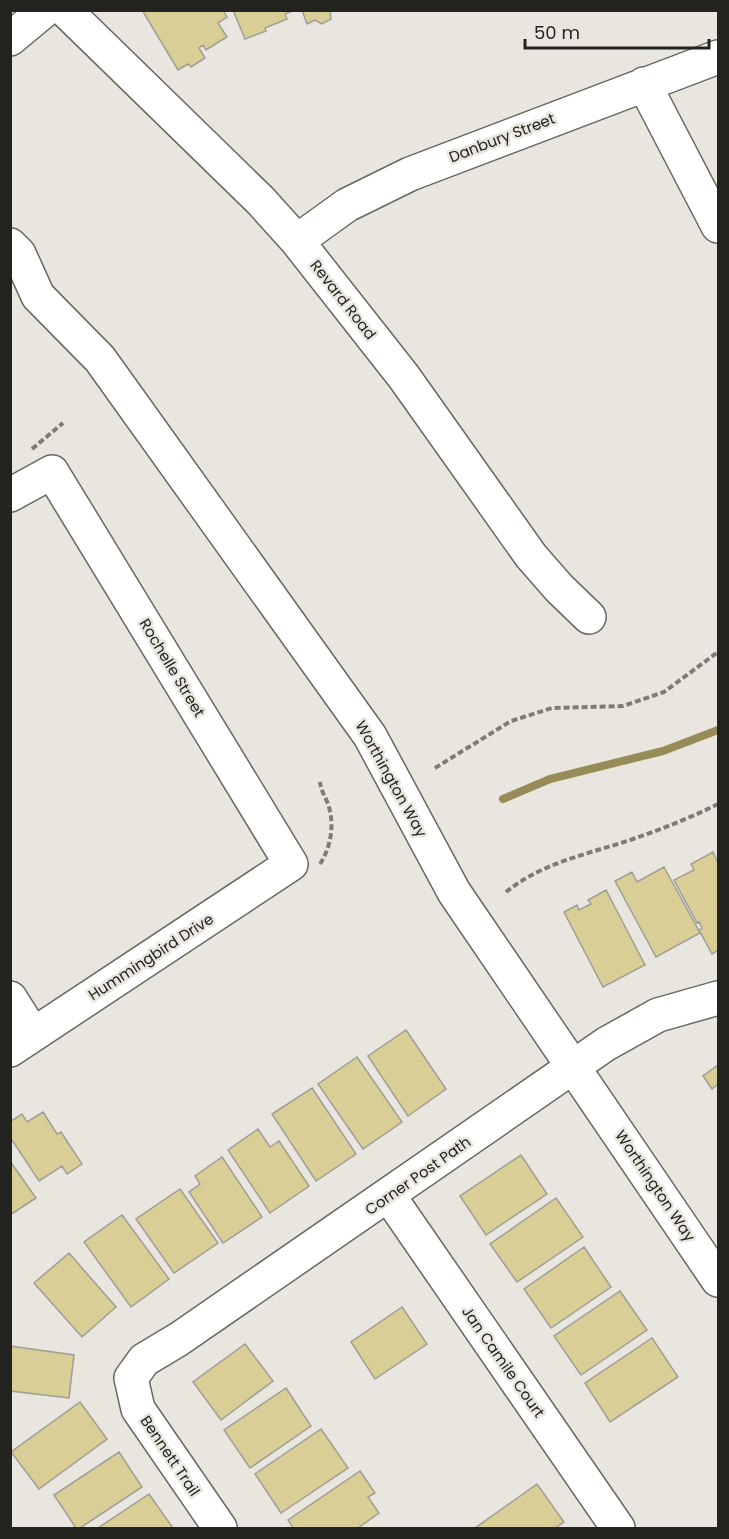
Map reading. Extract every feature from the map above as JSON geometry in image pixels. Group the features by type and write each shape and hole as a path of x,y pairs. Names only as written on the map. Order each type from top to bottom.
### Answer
{"street":[{"path":"10,39 45,10"},
{"name":"Revard Road","path":"65,10 261,201 297,242 404,377 531,556 589,617"},
{"name":"Danbury Street","path":"297,242 347,205 384,186 718,57"},
{"path":"644,84 718,226"},
{"path":"10,245 19,254 24,291"},
{"name":"Worthington Way","path":"24,291 100,359 364,727 454,892 718,1280"},
{"name":"Rochelle Street","path":"10,495 52,472 291,864"},
{"name":"Hummingbird Drive","path":"22,1042 291,864"},
{"path":"10,998 22,1042"},
{"name":"Corner Post Path","path":"131,1378 144,1360 179,1339 389,1196 616,1038 658,1015 718,998"},
{"name":"Jan Camile Court","path":"389,1196 618,1528"},
{"name":"Bennett Trail","path":"131,1378 138,1409 219,1528"}],"path":[{"path":"435,768 511,721 552,708 623,706 664,692 718,652"},
{"path":"291,864 309,881 331,842 329,807 321,791 321,782"},
{"path":"506,892 523,879 546,867 674,824 718,804"}],"building":[{"path":"142,10 223,10 227,17 218,23 227,37 206,50 203,45 199,48 205,58 191,67 188,64 178,70"},
{"path":"233,10 295,10 285,14 287,19 265,28 266,31 245,39"},
{"path":"302,10 330,10 331,19 322,24 315,20 307,24"},
{"path":"713,852 718,863 718,950 712,954 699,930 702,928 699,922 697,923 674,880 694,870 691,864"},
{"path":"664,867 700,933 656,957 615,881 632,872 637,882"},
{"path":"606,890 645,965 603,987 564,912 577,905 579,910 591,904 588,900"},
{"path":"406,1030 446,1089 408,1116 368,1056"},
{"path":"357,1057 402,1122 363,1149 318,1084"},
{"path":"718,1065 718,1087 717,1085 712,1089 703,1076"},
{"path":"312,1088 356,1154 316,1181 272,1114"},
{"path":"43,1112 57,1134 61,1132 82,1164 67,1174 62,1166 39,1181 10,1137 10,1122 22,1114 27,1122"},
{"path":"258,1129 270,1147 279,1141 309,1186 270,1213 228,1150"},
{"path":"521,1155 547,1194 486,1235 460,1196"},
{"path":"222,1157 262,1217 223,1243 189,1192 200,1184 195,1176"},
{"path":"10,1161 36,1198 10,1215"},
{"path":"180,1189 218,1243 174,1273 136,1219"},
{"path":"556,1198 583,1237 517,1282 490,1244"},
{"path":"122,1215 169,1279 131,1307 84,1242"},
{"path":"584,1247 611,1287 551,1328 524,1289"},
{"path":"69,1253 116,1307 82,1337 34,1283"},
{"path":"620,1291 647,1330 581,1375 554,1336"},
{"path":"402,1307 427,1344 375,1379 351,1342"},
{"path":"652,1338 678,1377 610,1422 585,1383"},
{"path":"245,1344 273,1381 221,1420 193,1382"},
{"path":"10,1346 74,1355 69,1398 10,1391"},
{"path":"286,1388 311,1426 250,1468 224,1430"},
{"path":"80,1402 107,1439 39,1489 11,1452"},
{"path":"321,1429 348,1468 281,1513 255,1474"},
{"path":"119,1452 142,1487 80,1528 76,1528 54,1495"},
{"path":"360,1471 375,1493 368,1497 379,1513 358,1528 293,1528 288,1520"},
{"path":"537,1484 564,1522 555,1528 475,1528"},
{"path":"149,1494 173,1528 98,1528"}],"waterway":[{"path":"503,799 550,779 663,751 718,730"}]}
